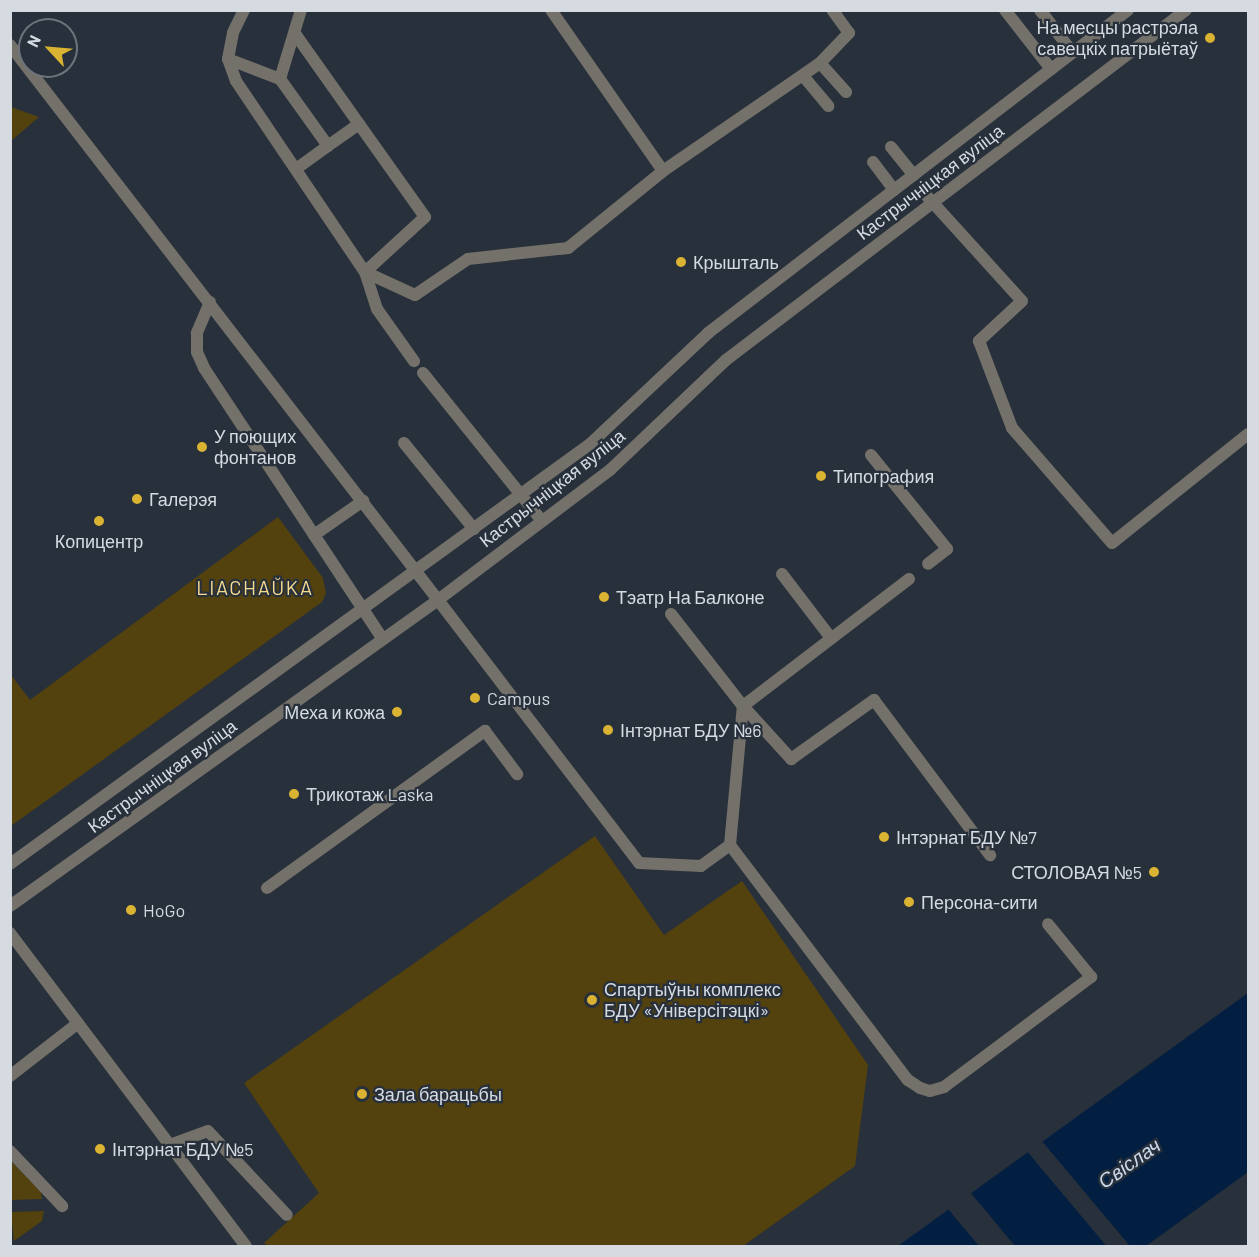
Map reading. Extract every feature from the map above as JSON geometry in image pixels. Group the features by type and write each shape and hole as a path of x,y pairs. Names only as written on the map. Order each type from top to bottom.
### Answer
{"street":[{"path":"244,10 233,33 228,59 236,81 366,272 377,309 414,361"},
{"path":"280,79 296,34 301,10"},
{"path":"550,10 663,171"},
{"path":"366,272 416,296 468,259 568,248 663,171 804,77 820,63 849,33 832,10"},
{"path":"1005,10 1051,69"},
{"path":"1040,10 1073,52"},
{"name":"Кастрычніцкая вуліца","path":"10,864 590,444 708,333 1128,10"},
{"name":"Кастрычніцкая вуліца","path":"10,906 438,600 610,470 726,360 929,198 1186,10"},
{"path":"296,34 425,217 366,272"},
{"path":"10,45 235,333 639,863 701,866 730,844"},
{"path":"228,59 280,79 328,146"},
{"path":"820,63 846,92"},
{"path":"804,77 828,106"},
{"path":"296,169 359,124"},
{"path":"891,147 914,175"},
{"path":"873,162 894,190"},
{"path":"929,198 1022,301 979,341 1012,428 1112,543 1248,434"},
{"path":"210,302 197,333 197,352 204,369 384,639"},
{"path":"423,373 542,521"},
{"path":"404,443 474,528"},
{"path":"871,455 947,549 928,564"},
{"path":"314,535 363,501"},
{"path":"782,574 831,638"},
{"path":"909,579 743,705 730,844 908,1080 930,1091 944,1087 1092,977 1048,924"},
{"path":"671,614 743,705 791,759 874,700 990,855"},
{"path":"267,888 485,731 517,774"},
{"path":"10,933 246,1246"},
{"path":"10,1076 78,1023"},
{"path":"170,1145 208,1131 286,1215"},
{"path":"10,1151 62,1206"}],"shaded area":[{"path":"10,107 39,117 11,141"},
{"path":"278,517 323,578 326,593 322,602 11,826 11,675 30,700"},
{"name":"Спартыўны комплекс БДУ «Універсітэцкі»","path":"595,836 664,935 742,881 868,1065 855,1166 743,1246 268,1246 264,1243 319,1193 244,1083"},
{"path":"10,1160 41,1192 42,1199 11,1200"},
{"path":"44,1211 42,1221 14,1241 11,1212"}],"water":[{"name":"Свіслач","path":"1248,993 1248,1172 1146,1246 898,1246"}],"pier":[{"path":"1041,1140 1130,1246 1106,1246 1027,1152"},
{"path":"970,1192 1015,1246 979,1246 948,1209"}],"place":[{"name":"На месцы растрэла савецкіх патрыётаў","path":"1210,38"},
{"name":"Крышталь","path":"681,262"},
{"name":"У поющих фонтанов","path":"202,447"},
{"name":"Типография","path":"821,476"},
{"name":"Галерэя","path":"137,499"},
{"name":"Копицентр","path":"99,521"},
{"name":"Тэатр На Балконе","path":"604,597"},
{"name":"Campus","path":"475,698"},
{"name":"Меха и кожа","path":"397,712"},
{"name":"Інтэрнат БДУ №6","path":"608,730"},
{"name":"Трикотаж Laska","path":"294,794"},
{"name":"Інтэрнат БДУ №7","path":"884,837"},
{"name":"СТОЛОВАЯ №5","path":"1154,872"},
{"name":"Персона-сити","path":"909,902"},
{"name":"HoGo","path":"131,910"},
{"name":"Спартыўны комплекс БДУ «Універсітэцкі»","path":"592,1000"},
{"name":"Зала барацьбы","path":"362,1094"},
{"name":"Інтэрнат БДУ №5","path":"100,1149"}],"district":[{"name":"LIACHAŬKA","path":"255,587"}]}
